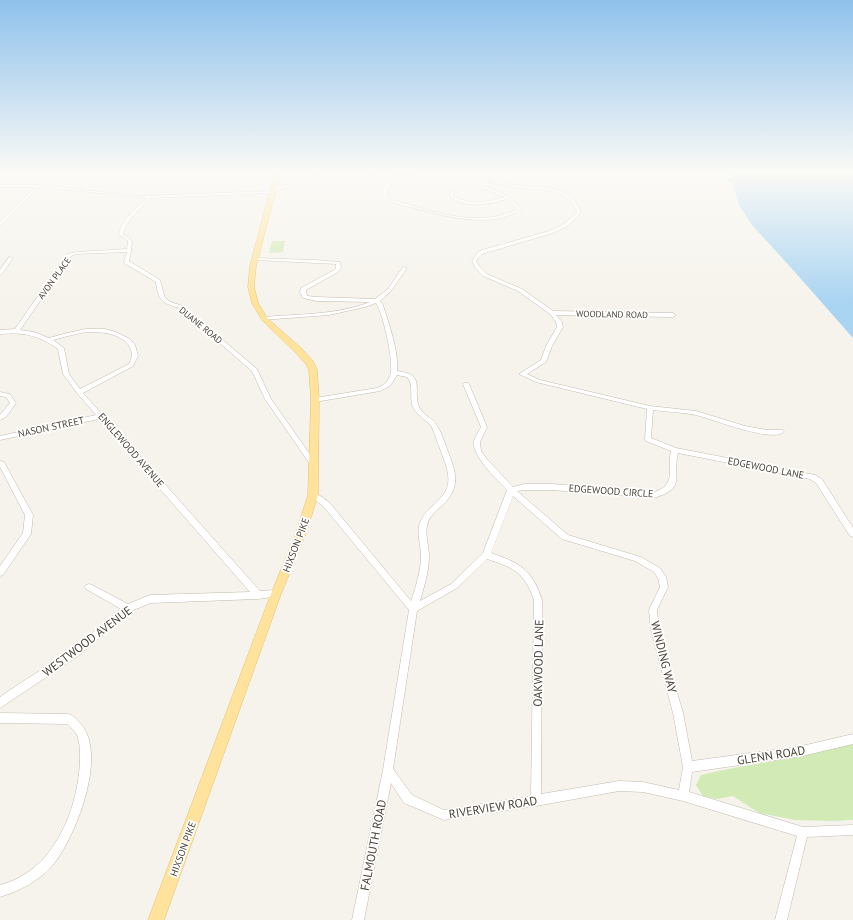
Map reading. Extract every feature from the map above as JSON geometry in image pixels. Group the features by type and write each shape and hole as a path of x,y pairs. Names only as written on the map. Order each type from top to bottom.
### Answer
{"main road":[{"name":"HIXSON PIKE","path":"156,920 276,594 301,533 313,495 315,466 315,400 313,370 310,363 264,319 255,303 252,286 251,275 266,217"}],"street":[{"path":"0,225 8,217"},
{"name":"DUANE ROAD","path":"131,217 127,221 121,234 130,241 126,262 158,281 159,295 166,302 181,307 255,370 268,399 315,466"},
{"path":"452,217 487,217"},
{"path":"574,217 566,225 551,232 484,251 480,253 474,261 485,275 520,290 552,313 559,322 560,327 549,346 544,361 522,374 538,381 650,408 696,413 744,428 767,432 781,432"},
{"name":"AVON PLACE","path":"17,330 69,256 77,253 129,250"},
{"path":"0,273 11,258"},
{"path":"255,259 315,261 338,264 339,268 336,271 303,288 305,297 317,299 377,301"},
{"path":"264,319 346,310 377,301 387,293 405,268"},
{"path":"315,400 378,390 389,384 395,373 390,338 380,305 377,301"},
{"name":"WOODLAND ROAD","path":"552,313 673,315"},
{"name":"ENGLEWOOD AVENUE","path":"0,332 17,330 33,333 61,348 66,374 79,392 102,416 258,594"},
{"path":"48,340 71,333 100,331 116,334 131,342 135,350 135,357 130,366 79,392"},
{"path":"388,770 413,609 420,588 425,555 423,526 428,515 448,496 451,486 452,473 437,430 431,421 416,409 414,380 410,376 403,373 395,373"},
{"name":"WINDING WAY","path":"466,384 484,427 477,442 478,451 511,490 565,537 638,559 657,570 662,577 664,587 653,610 655,630 678,713 689,771 683,796"},
{"path":"0,394 8,395 13,403 4,416 0,418"},
{"path":"650,408 648,439 675,450"},
{"name":"NASON STREET","path":"0,438 102,416"},
{"name":"EDGEWOOD CIRCLE","path":"511,490 524,487 552,487 654,495 665,493 671,487 674,478 673,456 675,450"},
{"name":"EDGEWOOD LANE","path":"675,450 812,477 819,482 853,534"},
{"path":"0,463 2,464 29,515 27,534 0,573"},
{"path":"413,609 454,586 486,554 511,490"},
{"path":"313,495 326,504 413,609"},
{"name":"OAKWOOD LANE","path":"486,554 510,563 527,576 535,586 538,600 536,801"},
{"path":"90,587 128,608"},
{"name":"WESTWOOD AVENUE","path":"0,703 75,653 128,608 150,599 276,594"},
{"path":"0,718 69,719 78,727 83,739 85,762 83,786 75,813 67,832 48,862 30,878 0,891"},
{"name":"GLENN ROAD","path":"688,767 802,751 853,739"},
{"name":"RIVERVIEW ROAD","path":"388,770 408,798 444,815 536,801 619,786 643,787 683,796 803,832 853,830"},
{"name":"FALMOUTH ROAD","path":"358,920 388,770"},
{"path":"781,920 803,832"}],"green space":[{"path":"272,241 285,241 283,252 269,253"},
{"path":"853,743 853,820 795,820 759,813 733,796 717,799 703,796 696,785 701,775"}],"water":[{"path":"747,217 853,217 853,338 794,271 752,225"}]}
